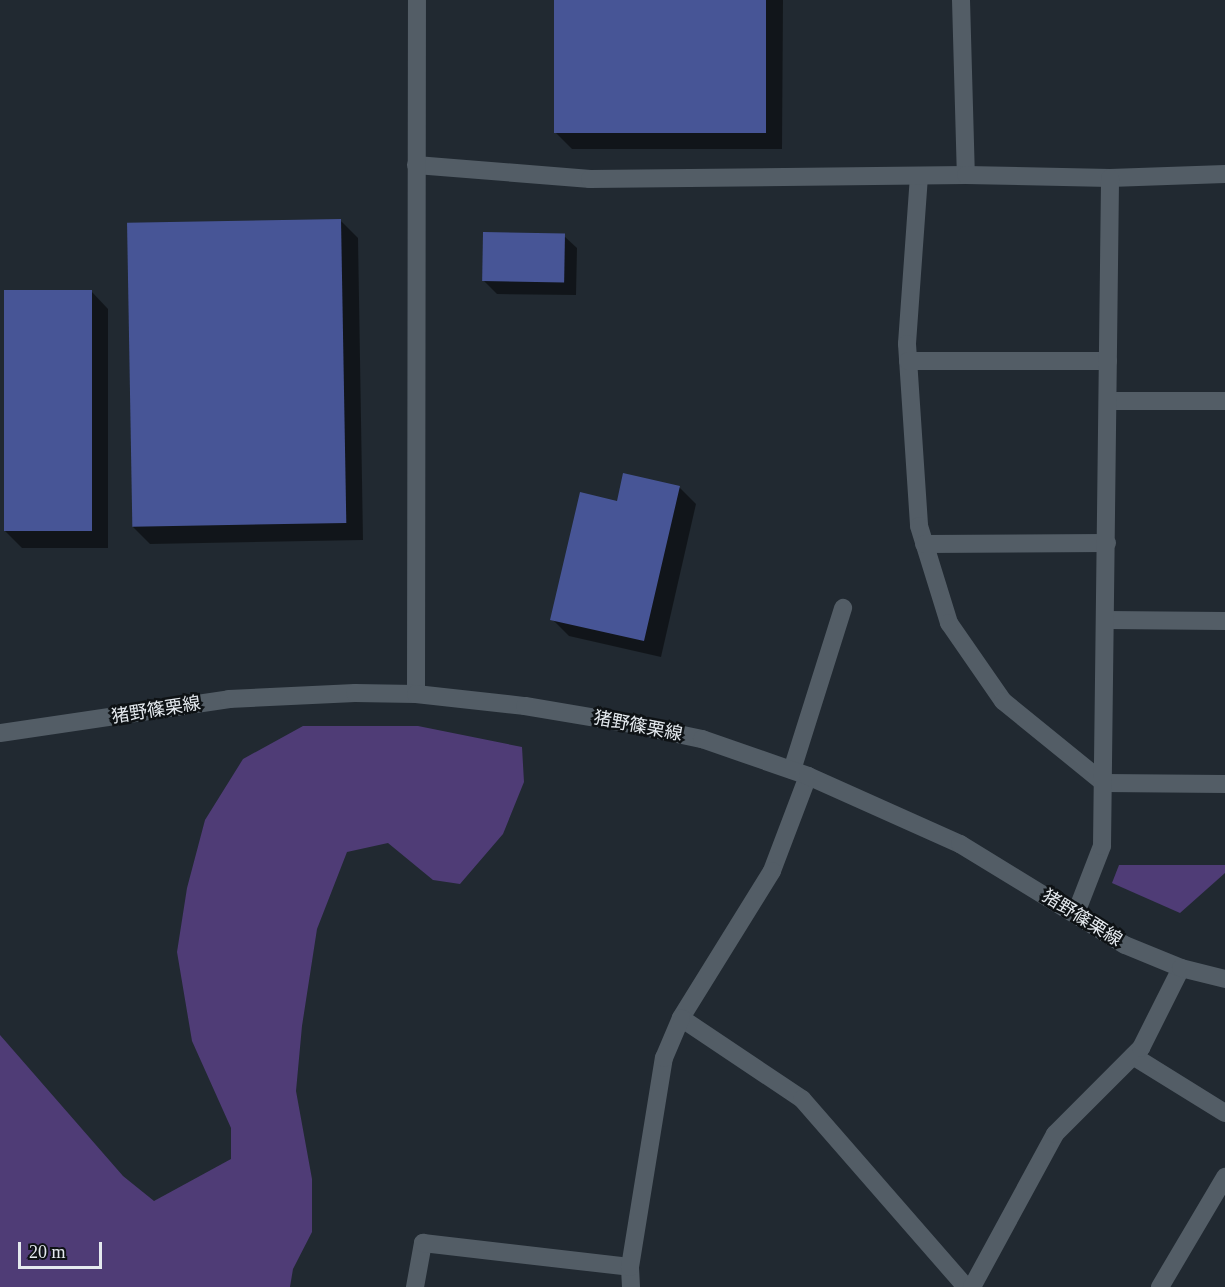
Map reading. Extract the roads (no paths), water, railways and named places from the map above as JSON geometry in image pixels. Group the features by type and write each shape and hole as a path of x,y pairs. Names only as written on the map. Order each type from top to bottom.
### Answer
{"street":[{"path":"416,694 417,0"},
{"path":"961,0 966,175"},
{"path":"416,165 590,180 966,175 1110,178 1225,174"},
{"path":"919,176 908,361 919,526 949,623 1003,701 1104,783 1225,784"},
{"path":"1076,913 1102,846 1110,178"},
{"path":"908,361 1108,361"},
{"path":"1108,401 1225,402"},
{"path":"924,544 1107,543"},
{"path":"631,1287 630,1267 664,1058 681,1018 772,871 843,608"},
{"path":"1106,620 1225,621"},
{"name":"猪野篠栗線","path":"0,732 229,699 355,693 416,694 525,706 621,722 702,739 800,773 960,844 1125,945 1180,968 1225,979"},
{"path":"972,1287 1055,1134 1141,1048 1180,968"},
{"path":"681,1018 802,1099 966,1287"},
{"path":"1133,1056 1225,1113"},
{"path":"1160,1287 1225,1177"},
{"path":"415,1287 423,1243 630,1267"}]}
